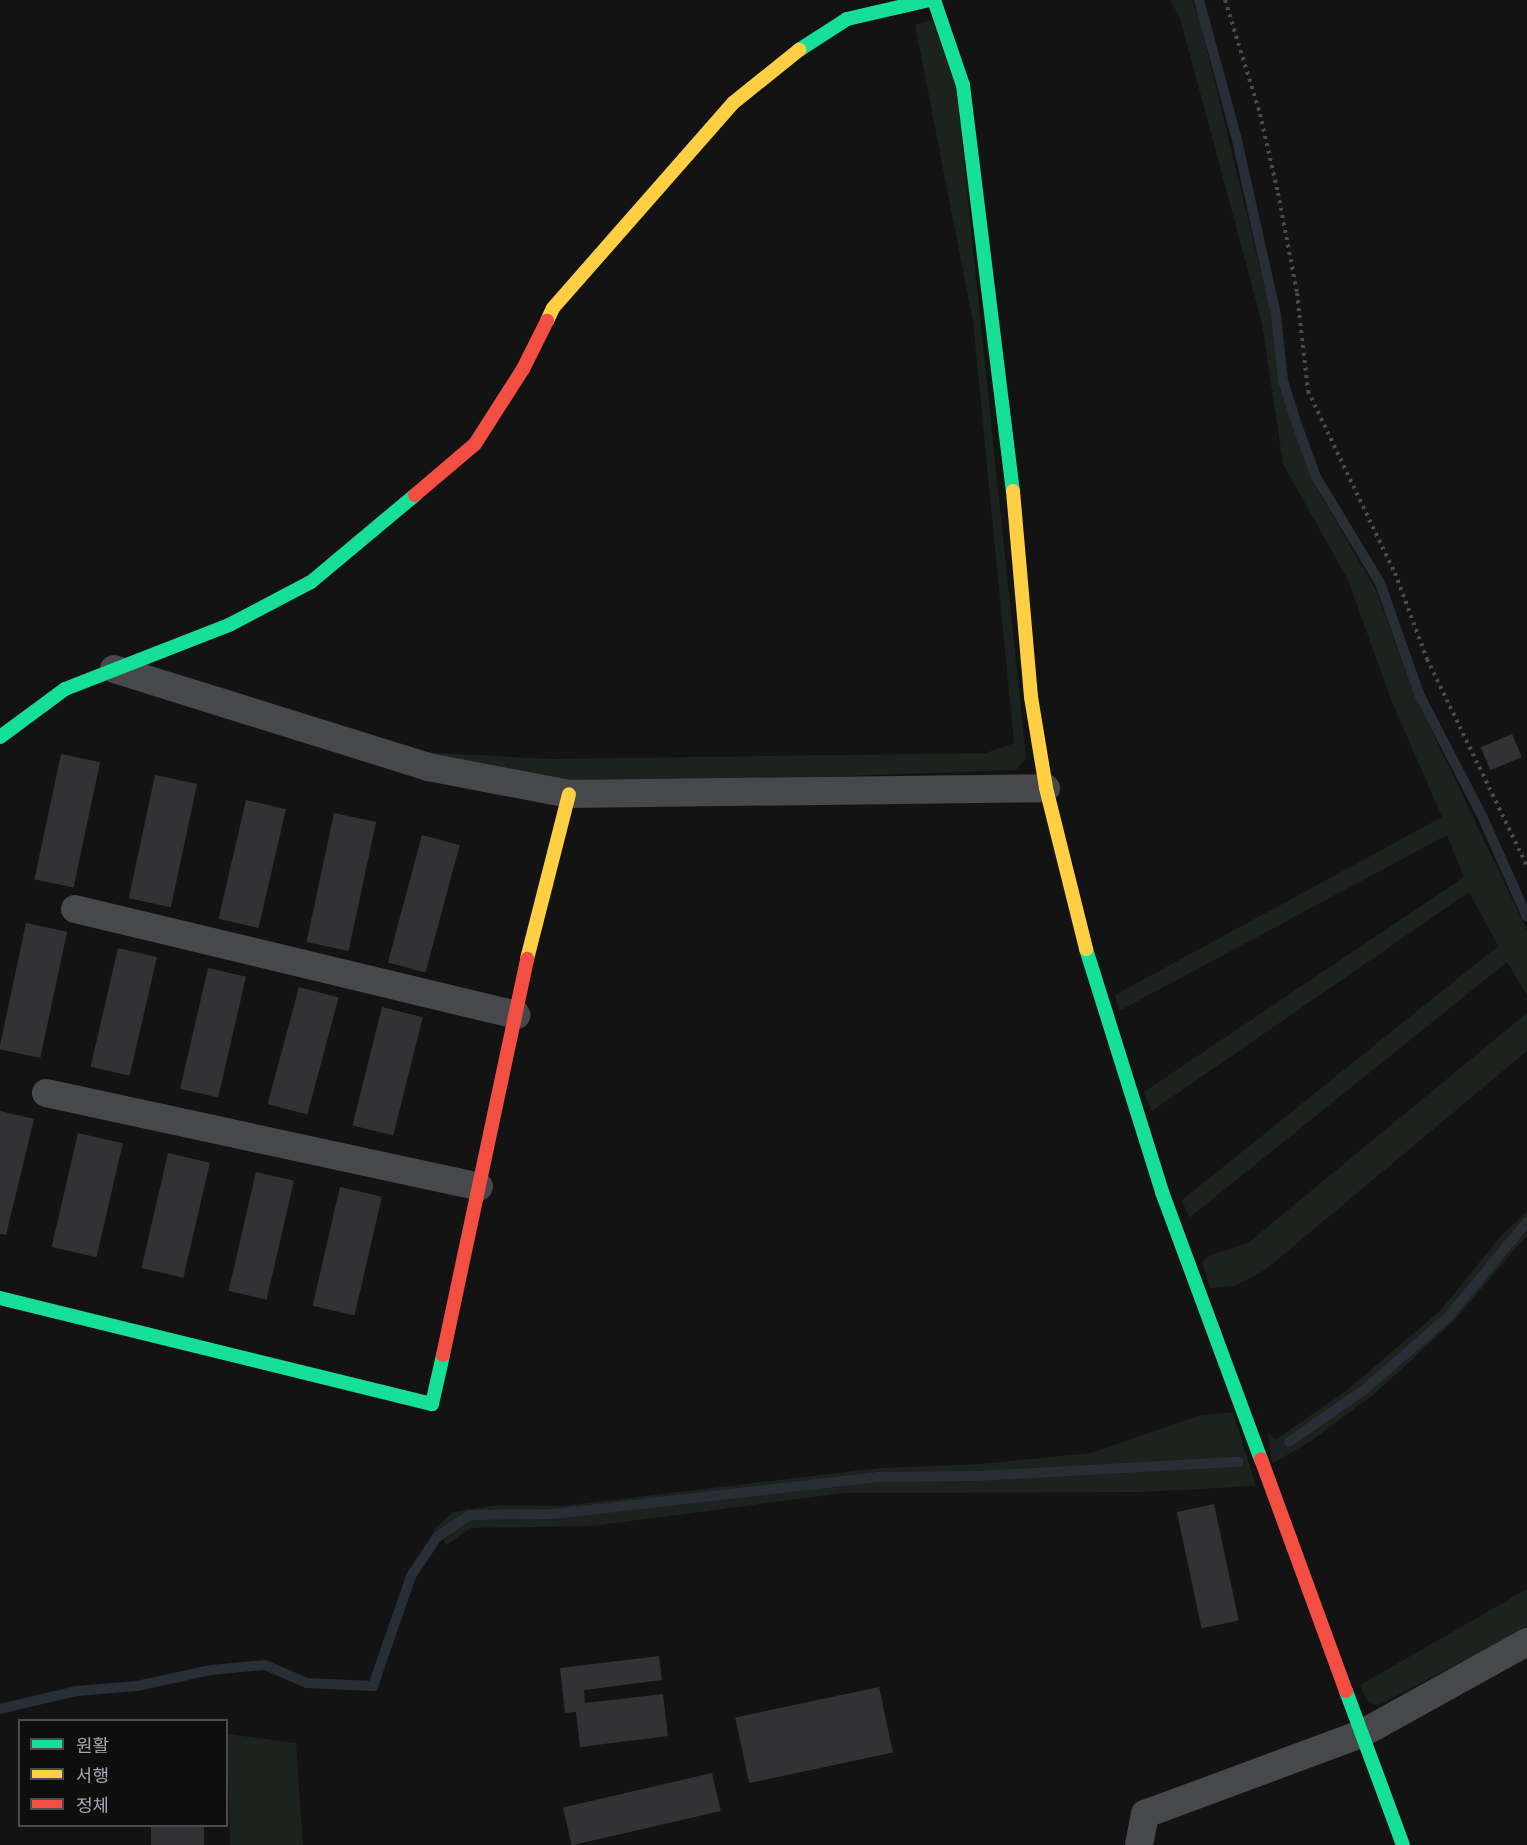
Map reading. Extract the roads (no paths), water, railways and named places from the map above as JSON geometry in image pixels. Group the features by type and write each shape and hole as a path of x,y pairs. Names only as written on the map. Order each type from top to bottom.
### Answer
{"street":[{"path":"0,737 65,689 229,625 311,582 398,513 475,444 523,369 553,308 733,103 783,60 847,19 929,0"},
{"path":"934,0 963,85 979,191 1022,571 1031,697 1046,788 1096,990 1125,1083 1403,1845"},
{"path":"114,669 428,767 569,794 1046,788"},
{"path":"0,1298 432,1404 545,877 569,794"},
{"path":"75,909 516,1016"},
{"path":"46,1093 479,1187"},
{"path":"1139,1845 1145,1814 1361,1734 1527,1642"}],"waterway":[{"path":"1199,0 1236,136 1276,315 1283,381 1297,425 1316,477 1380,583 1419,694 1483,818 1527,917"},
{"path":"1289,1442 1365,1389 1448,1317 1527,1222"},
{"path":"0,1709 77,1691 137,1686 211,1670 265,1665 307,1683 373,1686 411,1576 437,1537 470,1515 554,1514 877,1477 977,1476 1239,1462"}]}
